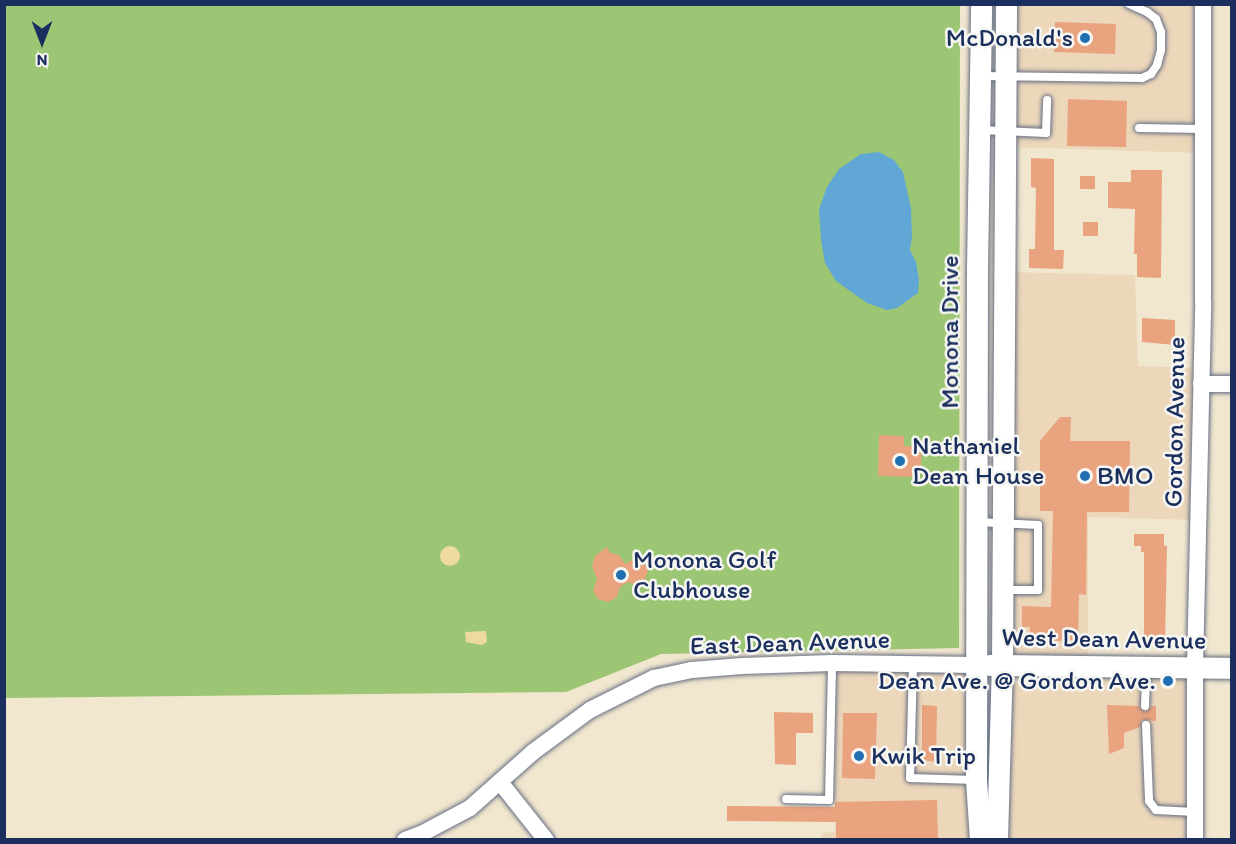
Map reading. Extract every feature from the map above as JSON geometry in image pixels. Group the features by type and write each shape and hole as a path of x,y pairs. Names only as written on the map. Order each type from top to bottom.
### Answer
{"street":[{"name":"Monona Drive","path":"980,840 976,780 976,522 981,4"},
{"name":"Monona Drive","path":"997,840 1002,665 1006,4"},
{"name":"Gordon Avenue","path":"1195,840 1203,4"},
{"path":"1201,384 1232,384"},
{"name":"East Dean Avenue","path":"405,840 455,817 500,782 533,752 590,710 654,678 692,670 742,666 832,663 976,665"},
{"name":"West Dean Avenue","path":"976,665 1232,668"},
{"path":"500,782 546,840"}],"lane":[{"path":"980,76 1126,80 1151,74 1161,51 1161,32 1156,20 1147,12 1129,4"},
{"path":"980,130 1046,133 1047,100"},
{"path":"1139,128 1202,129"},
{"path":"976,522 1038,525 1038,590 1002,590"},
{"path":"786,799 829,800 832,663"},
{"path":"913,664 910,778 976,780"},
{"path":"1145,706 1146,667"},
{"path":"1146,725 1147,794 1152,806 1156,810 1195,812"}],"shaded area":[{"path":"1006,5 1203,5 1202,153 1005,147"},
{"path":"1005,272 1135,275 1138,366 1201,368 1199,520 1088,517 1088,667 1195,667 1195,839 997,840"},
{"path":"835,663 976,665 980,839 822,840 822,833 835,832"}],"green space":[{"path":"4,5 960,5 959,648 661,654 566,692 5,698"}],"sand":[{"path":"450,546 457,549 460,556 457,563 450,566 443,563 440,556 443,549"},
{"path":"486,631 487,642 482,645 466,642 465,632"}],"water":[{"path":"879,152 894,160 903,172 911,208 910,250 916,262 919,280 918,293 897,308 887,310 867,303 836,281 825,263 819,209 827,187 839,169 861,154"}],"building":[{"name":"McDonald's","path":"1055,22 1116,24 1115,54 1054,52"},
{"path":"1068,99 1127,101 1126,147 1067,146"},
{"path":"1031,158 1054,159 1054,250 1064,250 1063,269 1029,268 1029,249 1035,249 1036,188 1031,187"},
{"path":"1131,170 1162,170 1161,278 1137,277 1137,254 1134,254 1135,209 1108,208 1108,182 1131,182"},
{"path":"1080,176 1095,176 1095,189 1080,189"},
{"path":"1083,222 1098,222 1098,236 1083,236"},
{"path":"1142,318 1175,320 1175,345 1142,342"},
{"path":"1060,417 1071,417 1070,441 1130,441 1129,512 1087,512 1086,595 1079,594 1078,640 1029,642 1030,627 1022,627 1022,606 1051,607 1053,511 1040,511 1040,441"},
{"name":"Nathaniel Dean House","path":"879,435 904,436 904,446 922,447 920,477 878,476"},
{"path":"1134,534 1164,534 1164,546 1167,546 1165,641 1144,641 1144,552 1141,552 1141,546 1134,546"},
{"name":"Monona Golf Clubhouse","path":"607,547 610,553 619,555 625,564 634,559 643,561 648,570 645,579 636,585 628,582 620,587 617,597 608,602 598,599 593,591 597,579 592,566 595,556"},
{"path":"922,705 937,706 936,762 922,760"},
{"path":"1107,705 1139,706 1145,712 1151,706 1156,706 1156,721 1142,720 1140,727 1124,733 1124,748 1109,754"},
{"path":"774,712 813,713 813,733 796,733 796,765 775,764"},
{"name":"Kwik Trip","path":"843,713 877,713 875,779 842,778"},
{"path":"937,800 938,839 836,840 836,822 727,821 727,806 835,807 835,802"}],"place":[{"name":"McDonald's","path":"1085,38"},
{"name":"Nathaniel Dean House","path":"900,461"},
{"name":"BMO","path":"1085,476"},
{"name":"Monona Golf Clubhouse","path":"621,575"},
{"name":"Dean Ave. @ Gordon Ave.","path":"1168,681"},
{"name":"Kwik Trip","path":"859,756"}]}
